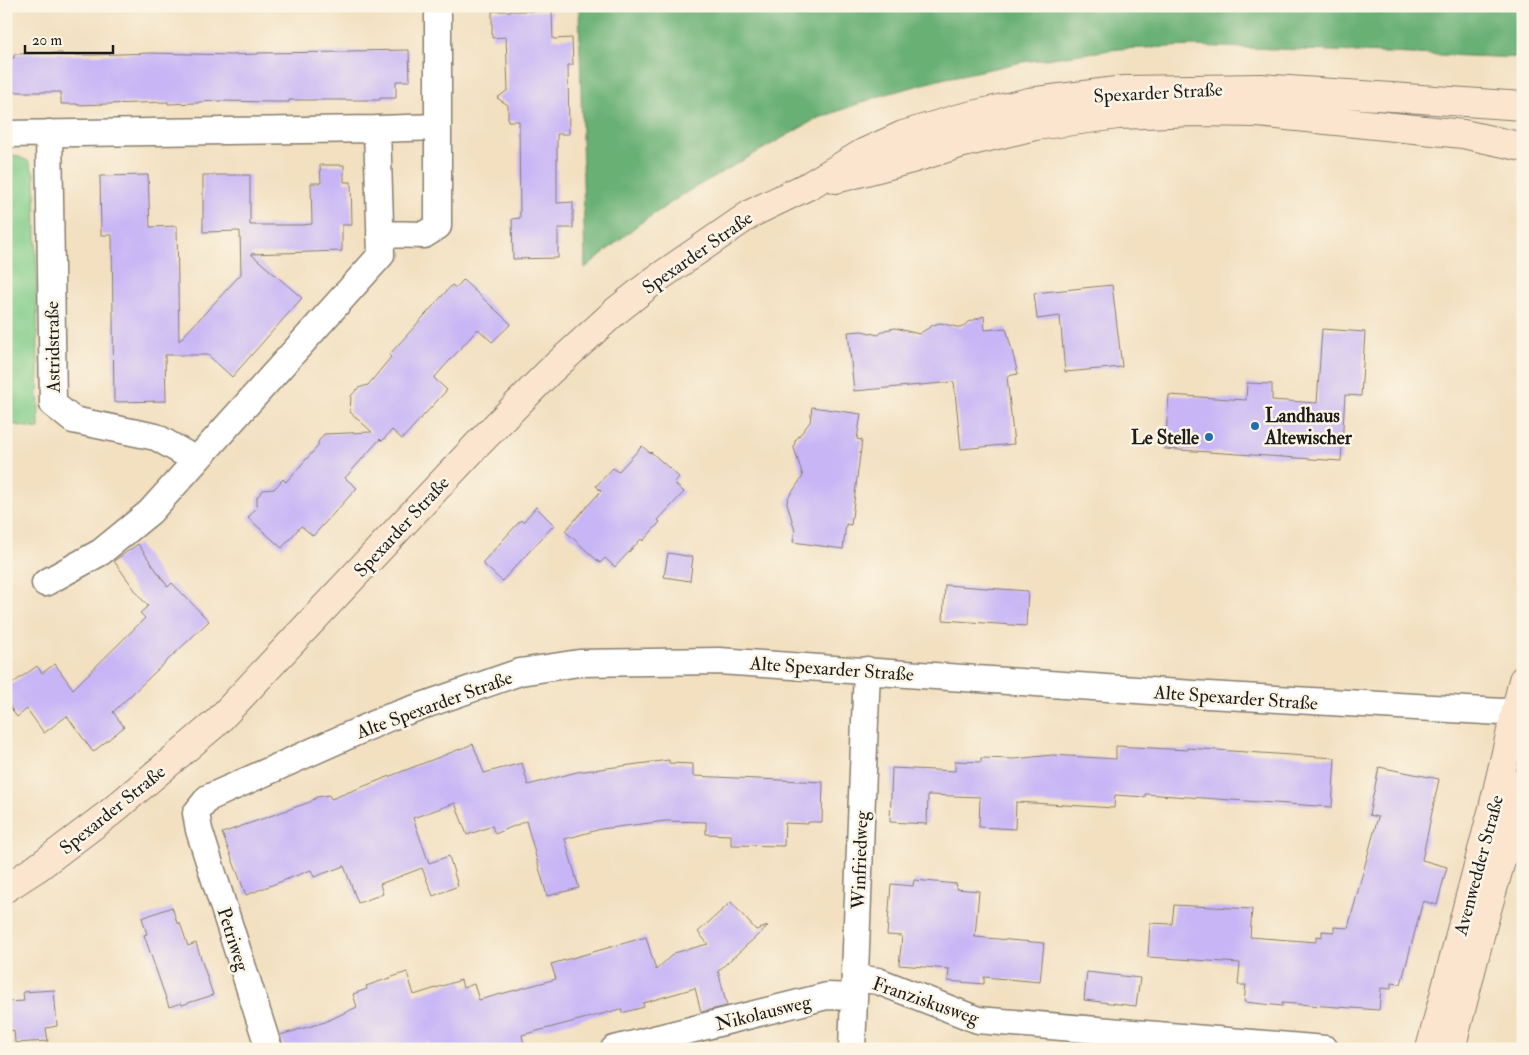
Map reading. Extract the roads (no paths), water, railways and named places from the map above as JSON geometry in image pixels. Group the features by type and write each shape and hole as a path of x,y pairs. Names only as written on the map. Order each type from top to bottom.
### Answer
{"main road":[{"name":"Spexarder Straße","path":"6,888 37,868 111,812 217,722 477,445 549,372 616,311 655,280 752,213 810,185 863,153 903,135 956,119 1029,102 1124,90 1261,88 1521,105"},
{"name":"Spexarder Straße","path":"810,185 872,170 960,144 1035,126 1118,115 1194,112 1258,113 1463,134 1523,147"},
{"name":"Avenwedder Straße","path":"1430,1049 1520,710 1523,680"},
{"name":"Avenwedder Straße","path":"1451,1049 1483,924 1523,784"}],"street":[{"path":"380,234 424,235 438,226 438,15"},
{"path":"6,134 438,127"},
{"path":"45,583 101,552 150,512 381,255 377,129"},
{"name":"Astridstraße","path":"49,133 53,404 73,420 156,437 196,460"},
{"name":"Alte Spexarder Straße","path":"199,830 196,813 208,798 390,717 520,672 579,663 719,661 1218,696 1502,712 1520,710"},
{"name":"Winfriedweg","path":"852,1049 867,670"},
{"name":"Petriweg","path":"199,830 269,1049"},
{"name":"Franziskusweg","path":"855,987 878,981 978,1020 1325,1049"},
{"name":"Nikolausweg","path":"614,1049 644,1045 855,987"}],"place":[{"name":"Landhaus Altewischer","path":"1255,426"},
{"name":"Le Stelle","path":"1209,437"}]}
